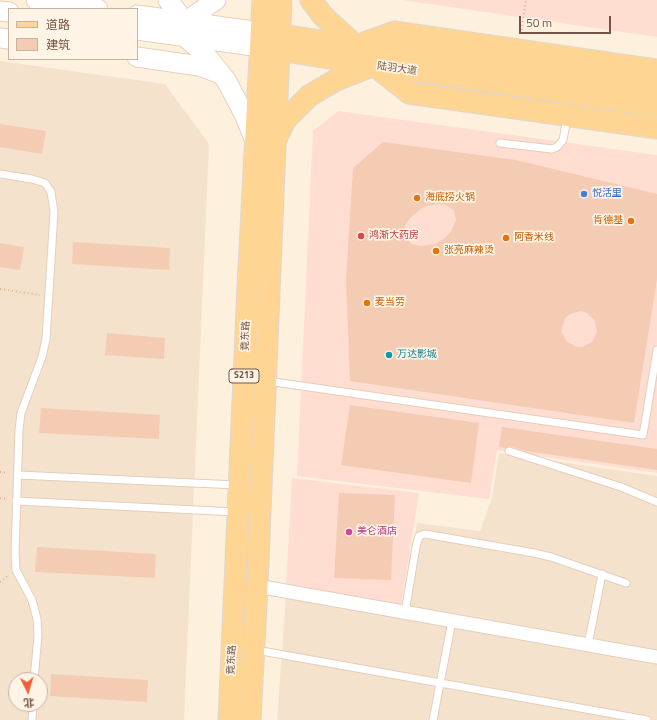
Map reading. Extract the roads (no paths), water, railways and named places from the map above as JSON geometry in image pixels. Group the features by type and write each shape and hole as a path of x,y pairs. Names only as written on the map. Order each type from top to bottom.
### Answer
{"main road":[{"path":"36,0 91,8"},
{"path":"168,0 185,29 226,80 244,114 265,141 309,96 336,80 374,65 409,93 657,128"},
{"path":"185,29 216,0"},
{"name":"竟东路","path":"263,0 270,41"},
{"name":"竟东路","path":"229,720 239,486 265,141 270,41 281,0"},
{"path":"311,0 323,16 356,46 394,32 657,70"},
{"name":"陆羽大道","path":"138,15 185,29 270,41 356,46 657,91"},
{"name":"陆羽大道","path":"138,30 185,29"},
{"name":"陆羽大道","path":"270,41 374,65 657,106"},
{"path":"138,57 199,66 221,74"},
{"name":"竟东路","path":"252,719 253,650 265,381 265,141"}],"street":[{"path":"256,586 657,657"}],"lane":[{"path":"500,143 548,149 557,147 563,140 567,116"},
{"path":"0,174 32,179 45,183 51,192 54,212 46,339 42,357 21,413 16,501 16,570 32,600 37,619 38,635 35,672"},
{"path":"265,381 643,435 657,350"},
{"path":"509,452 621,487 657,502"},
{"path":"18,475 239,486"},
{"path":"16,501 238,512"},
{"path":"405,612 416,547 419,536 425,534 551,557 626,583"},
{"path":"588,645 602,574"},
{"path":"433,720 452,621"},
{"path":"253,650 647,720"}],"place":[{"name":"悦活里","path":"584,194"},
{"name":"海底捞火锅","path":"417,198"},
{"name":"肯德基","path":"631,221"},
{"name":"鸿渐大药房","path":"361,236"},
{"name":"阿香米线","path":"506,238"},
{"name":"张亮麻辣烫","path":"436,251"},
{"name":"麦当劳","path":"367,303"},
{"name":"万达影城","path":"389,355"},
{"name":"美仑酒店","path":"349,532"}]}
